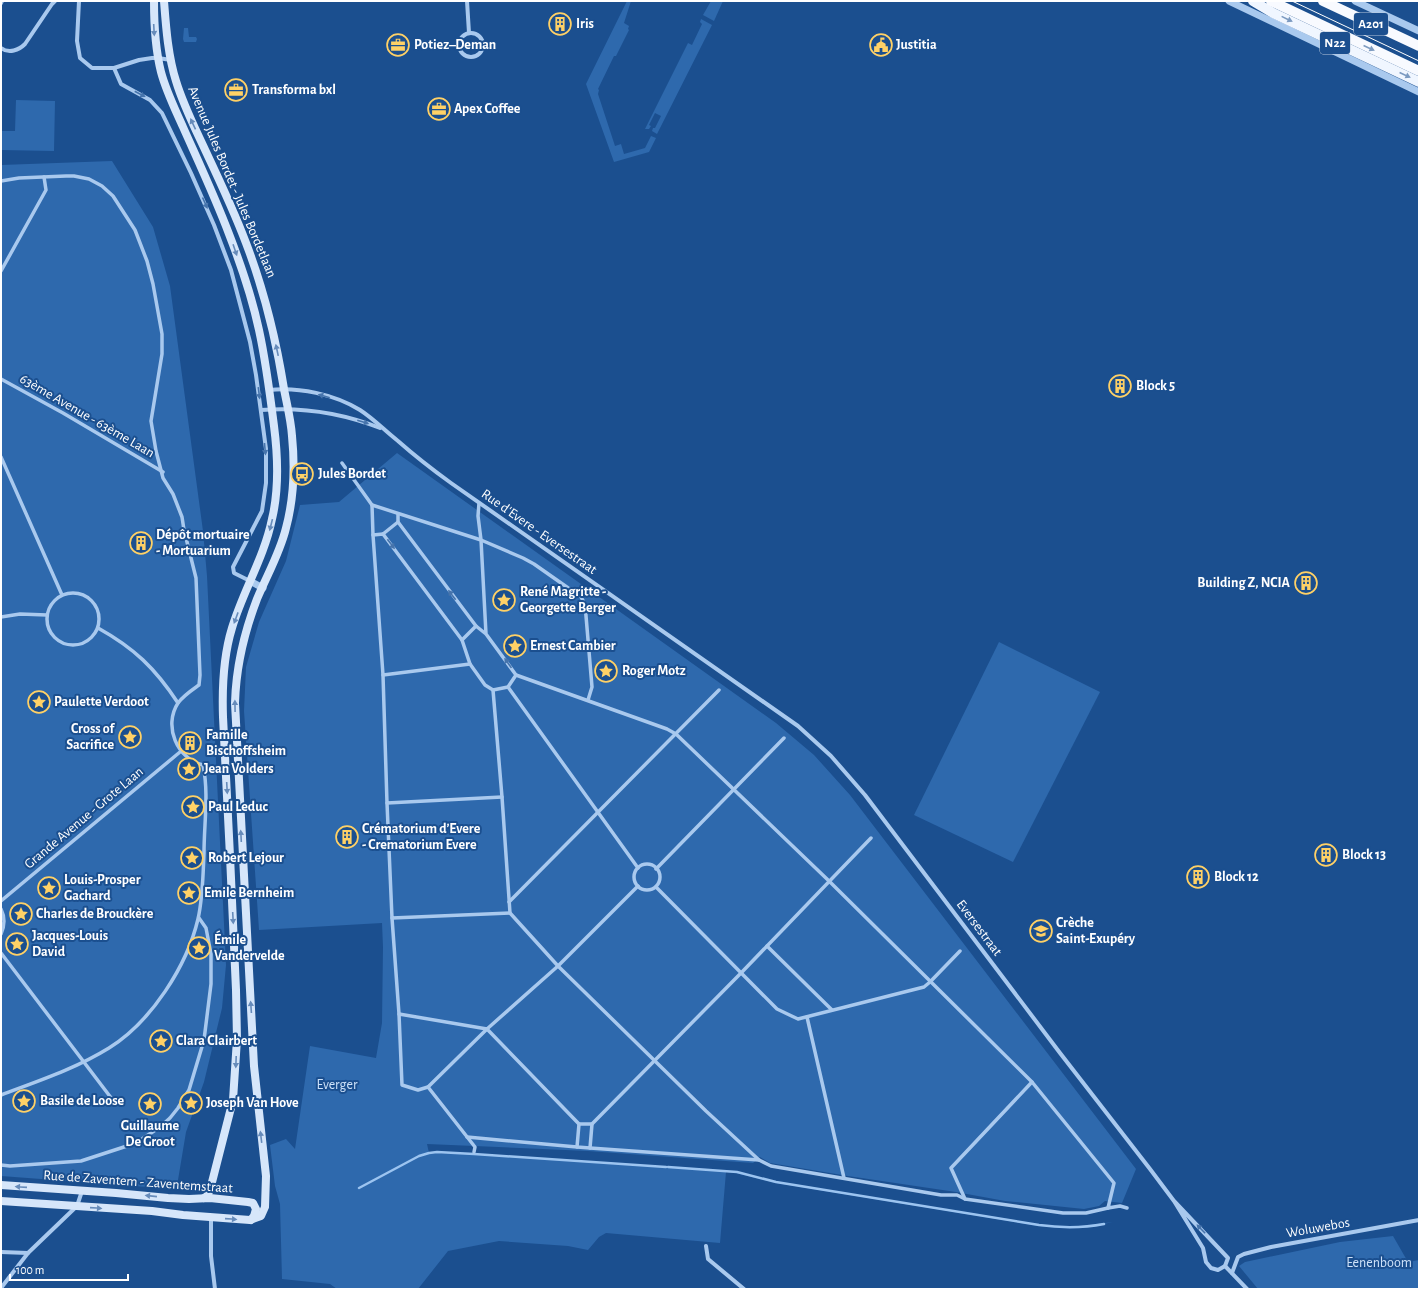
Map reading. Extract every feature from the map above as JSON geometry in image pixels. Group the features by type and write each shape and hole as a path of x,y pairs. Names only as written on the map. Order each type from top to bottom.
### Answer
{"highway":[{"name":"A201","path":"1270,1 1419,71"},
{"name":"A201","path":"1323,1 1419,46"}],"main road":[{"name":"Avenue Jules Bordet - Jules Bordetlaan","path":"154,1 155,38 161,73 174,108 221,212 235,251 259,329 266,366 274,428 276,470 275,504 266,542 232,627 226,653 222,685 222,717 236,990 237,1039 233,1100 210,1190 204,1198"},
{"name":"Avenue Jules Bordet - Jules Bordetlaan","path":"164,1 165,20 176,81 189,114 236,217 261,283 272,327 292,435 293,459 291,500 286,528 282,543 246,630 239,656 236,678 235,703 254,1066 266,1176 265,1209 256,1219 250,1220"},
{"name":"N22","path":"1253,1 1299,25 1419,82"},
{"name":"Rue de Zaventem - Zaventemstraat","path":"1,1185 82,1190 168,1198 204,1198 253,1203 256,1212 250,1220 1,1201"},
{"path":"168,1198 168,1213"}],"street":[{"path":"1,48 4,51 11,52 20,49 55,1"},
{"path":"79,1 77,41 80,58 92,68 114,68 139,60 158,58 172,60"},
{"path":"467,1 469,33"},
{"path":"1229,1 1419,92"},
{"path":"1355,1 1419,31"},
{"path":"469,33 477,34 481,37 484,45 481,53 474,58 463,55 459,48 460,40 465,34 469,33"},
{"path":"114,68 121,84 150,100 162,113 211,218 231,270 256,375 266,449 266,483 262,511 233,567 234,573 263,588"},
{"path":"1,181 19,178 74,176 89,179 102,186 113,196 125,213 135,230 147,261 153,284 162,334 162,354 151,421 156,452 163,478 173,494 182,517 196,578 200,675 199,685 178,703 173,715 172,726 174,739 180,752 186,757 202,765 204,774 205,801 202,894 198,918 183,960 163,994 145,1017 110,1047 85,1062 1,1095"},
{"path":"1,271 46,190 44,177"},
{"name":"63ème Avenue - 63ème Laan","path":"1,379 63,413 162,472"},
{"name":"Rue d'Evere - Eversestraat","path":"269,390 284,388 323,395 347,403 369,416 430,468 745,688"},
{"name":"Rue d'Evere - Eversestraat","path":"271,410 288,409 332,414 367,423 384,430"},
{"path":"261,410 271,410"},
{"path":"1,458 62,595"},
{"path":"342,463 372,505 383,675 392,918 399,1014 402,1086 418,1090 428,1087 487,1029 558,966 638,886"},
{"path":"479,503 478,516 481,540 486,634"},
{"path":"372,505 481,540 523,558 582,597 585,604 592,687 588,700"},
{"path":"398,514 398,522 476,626 486,634 516,676 588,700 667,729 676,734 829,881 1032,1082 1114,1183 1108,1208"},
{"path":"373,535 383,534 398,522"},
{"path":"383,534 462,640 470,664 484,685 493,690 508,687 516,676"},
{"path":"71,593 79,594 87,597 94,603 100,619 98,628 88,641 77,645 65,645 52,636 47,623 47,615 55,600 62,595 71,593"},
{"path":"1,617 20,614 47,615"},
{"path":"462,640 476,626"},
{"path":"98,628 118,639 136,652 168,687 178,703"},
{"path":"383,675 470,664"},
{"path":"508,687 638,868"},
{"name":"Eversestraat","path":"745,688 809,735 831,756 855,783 1174,1202 1203,1248 1206,1262 1211,1268 1218,1270 1225,1266 1228,1258 1174,1202"},
{"path":"493,690 510,913 558,966 759,1160 772,1166 941,1195 957,1195 965,1199 1063,1213 1086,1213 1120,1206 1127,1208"},
{"path":"509,902 719,690"},
{"path":"656,869 784,738"},
{"name":"Grande Avenue - Grote Laan","path":"1,901 180,752"},
{"path":"387,803 502,797"},
{"path":"590,1148 592,1124 742,972 871,838"},
{"path":"650,865 656,869 660,876 660,880 656,887 645,890 638,886 635,875 638,868 650,865"},
{"path":"656,887 742,972 777,1009 798,1019 924,987 960,951"},
{"path":"1,909 4,916 4,923 1,934"},
{"path":"392,918 510,913"},
{"path":"1,1165 10,1166 81,1161 142,1139 170,1118 189,1090 204,1040 211,984 211,954 206,928 198,918"},
{"path":"767,946 832,1010"},
{"path":"1,953 115,1103"},
{"path":"399,1014 487,1029 579,1124 592,1124"},
{"path":"807,1016 844,1178"},
{"path":"965,1199 951,1168 1032,1082"},
{"path":"428,1087 475,1147 474,1152"},
{"path":"578,1147 579,1124"},
{"path":"467,1137 590,1148 759,1160"},
{"path":"1,1288 28,1253 77,1206 82,1190"},
{"path":"211,1217 211,1256 215,1289"},
{"name":"Woluwebos","path":"1232,1273 1238,1257 1244,1254 1271,1247 1419,1220"},
{"path":"706,1246 708,1259 744,1289"},
{"path":"1,1252 28,1253"},
{"path":"1225,1266 1247,1289"}],"green space":[{"path":"627,1 631,1 624,23 629,26 629,30 598,89 598,94 615,146 621,144 624,154 645,148 651,136 656,138 649,152 614,162 586,84"},
{"path":"711,1 723,1 714,21 703,15"},
{"path":"701,19 712,25 657,134 652,131 661,116 655,113 649,125 651,126 649,129 645,129 688,43 692,45 702,24 700,22"},
{"path":"184,28 188,28 189,37 196,37 196,42 184,42"},
{"path":"16,100 55,101 54,151 1,150 1,131 15,131"},
{"path":"112,161 153,227 170,286 203,531 207,576 226,965 222,1008 204,1082 186,1132 177,1186 174,1189 1,1176 1,165"},
{"name":"Everger","path":"397,453 776,723 814,755 850,795 1136,1169 1122,1203 1105,1201 1099,1206 1084,1209 1005,1201 848,1176 770,1163 760,1157 753,1163 588,1151 427,1144 429,1153 474,1154 732,1171 776,1182 1050,1226 1083,1226 1113,1222 1095,1226 1058,1227 1039,1226 776,1183 726,1172 720,1243 606,1233 599,1237 588,1250 568,1246 499,1241 448,1251 418,1289 337,1289 330,1284 282,1279 280,1204 275,1186 270,1145 286,1139 295,1149 310,1046 376,1058 382,1023 382,923 259,930 244,711 246,667 259,622 286,561 300,505 339,502"},
{"path":"999,642 1100,692 1013,862 914,815"},
{"name":"Eenenboom","path":"1393,1236 1408,1262 1419,1260 1419,1289 1258,1289 1239,1266 1245,1262 1340,1242"}],"waterway":[{"path":"359,1188 419,1156 437,1152 666,1167"},
{"path":"668,1167 737,1172 776,1182 1039,1225 1072,1227 1104,1224"}],"tram line":[{"path":"1292,1 1419,61"}],"place":[{"name":"Iris","path":"560,24"},
{"name":"Potiez–Deman","path":"398,45"},
{"name":"Justitia","path":"881,45"},
{"name":"Transforma bxl","path":"236,90"},
{"name":"Apex Coffee","path":"439,109"},
{"name":"Block 5","path":"1120,386"},
{"name":"Jules Bordet","path":"302,474"},
{"name":"Dépôt mortuaire - Mortuarium","path":"141,543"},
{"name":"Building Z, NCIA","path":"1306,583"},
{"name":"René Magritte - Georgette Berger","path":"504,600"},
{"name":"Ernest Cambier","path":"515,646"},
{"name":"Roger Motz","path":"606,671"},
{"name":"Paulette Verdoot","path":"39,702"},
{"name":"Cross of Sacrifice","path":"130,737"},
{"name":"Famille Bischoffsheim","path":"190,743"},
{"name":"Jean Volders","path":"189,769"},
{"name":"Paul Leduc","path":"193,807"},
{"name":"Crématorium d’Evere - Crematorium Evere","path":"347,837"},
{"name":"Block 13","path":"1326,855"},
{"name":"Robert Lejour","path":"192,858"},
{"name":"Block 12","path":"1198,877"},
{"name":"Louis-Prosper Gachard","path":"49,888"},
{"name":"Emile Bernheim","path":"189,893"},
{"name":"Charles de Brouckère","path":"21,914"},
{"name":"Crèche Saint-Exupéry","path":"1041,931"},
{"name":"Jacques-Louis David","path":"17,944"},
{"name":"Émile Vandervelde","path":"199,948"},
{"name":"Clara Clairbert","path":"161,1041"},
{"name":"Basile de Loose","path":"24,1101"},
{"name":"Joseph Van Hove","path":"191,1103"},
{"name":"Guillaume De Groot","path":"150,1104"}]}
